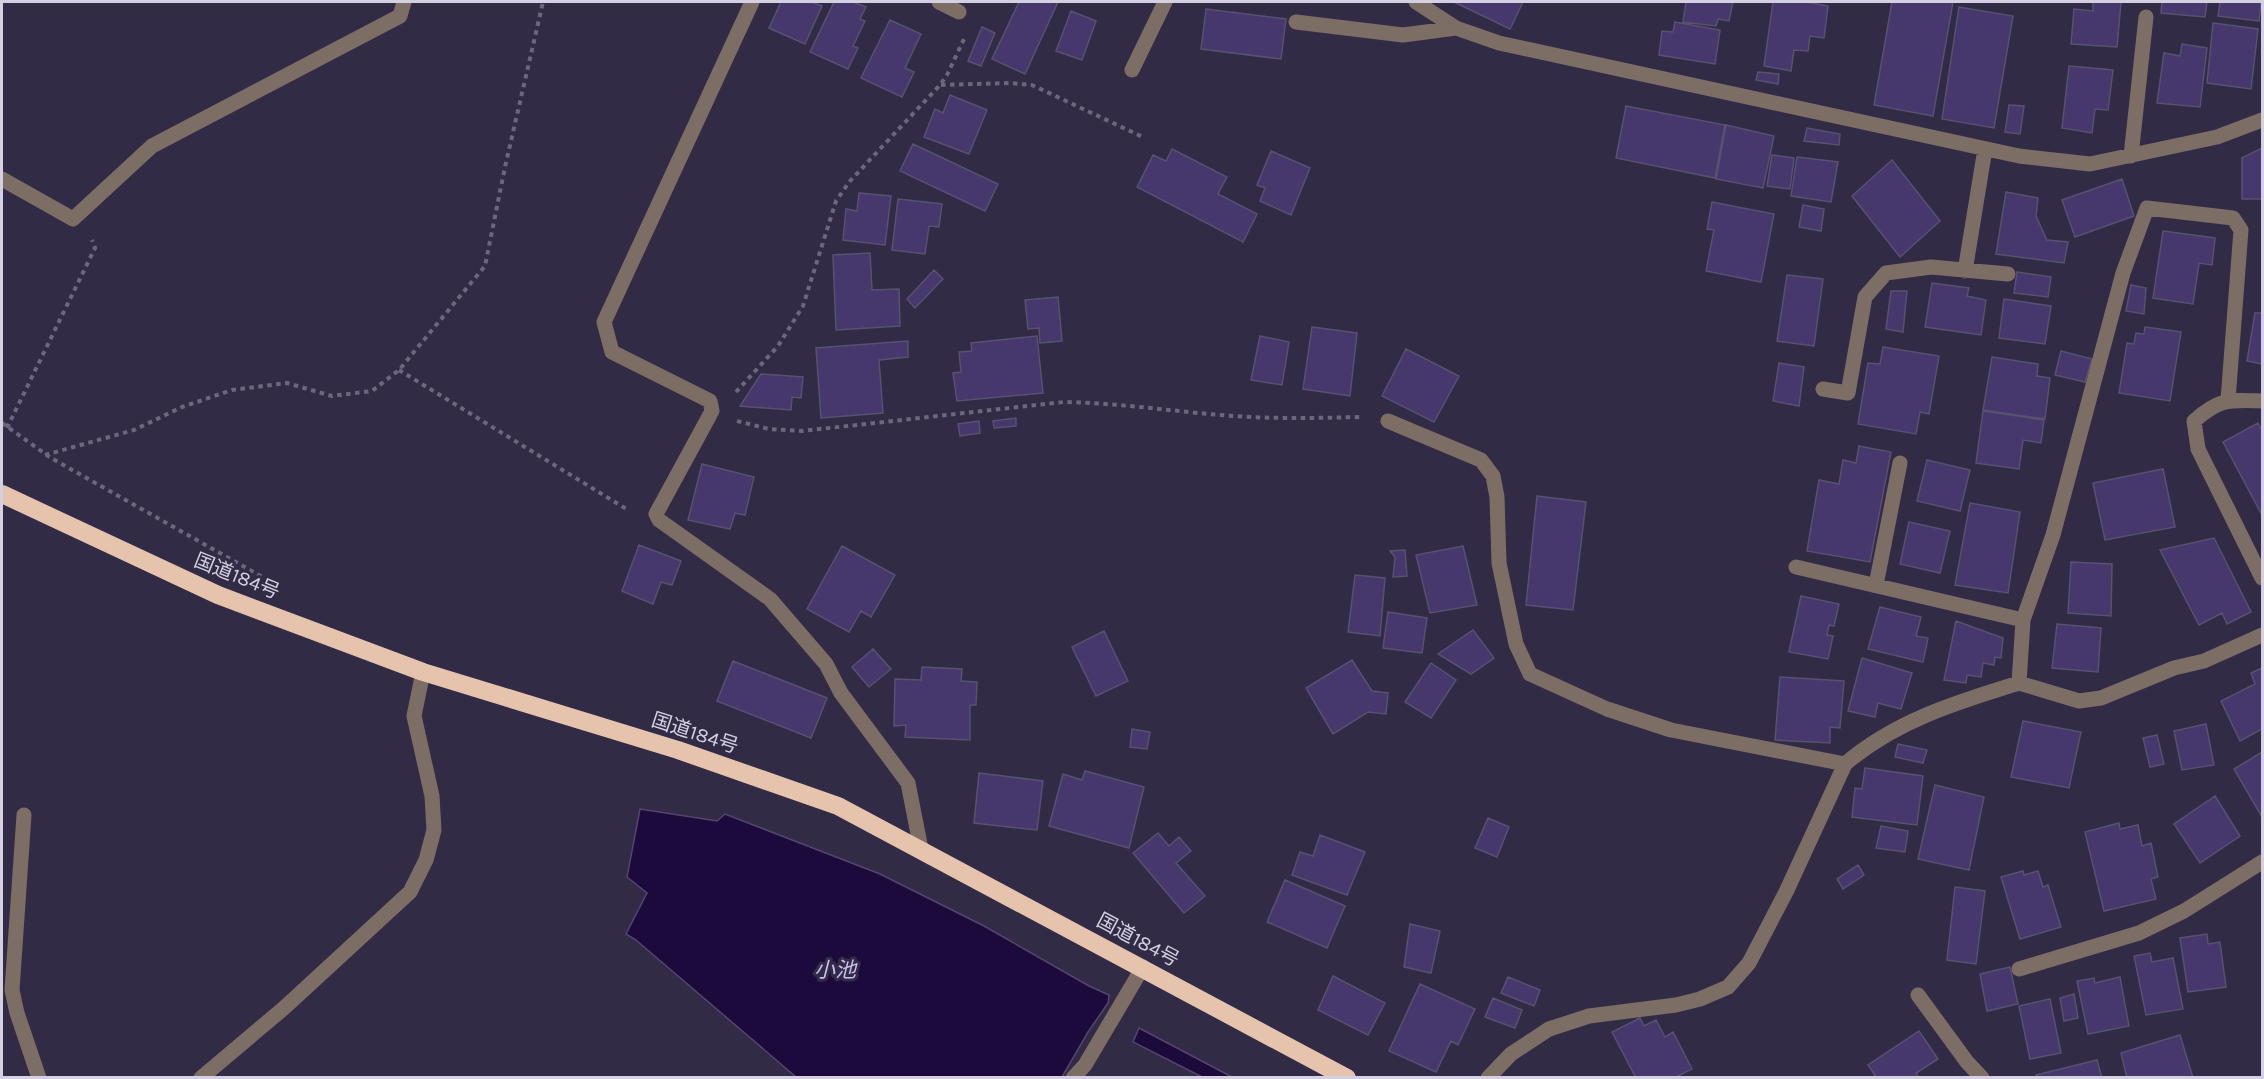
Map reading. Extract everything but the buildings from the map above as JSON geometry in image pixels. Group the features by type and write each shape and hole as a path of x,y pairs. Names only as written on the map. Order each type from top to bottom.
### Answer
{"highway":[{"name":"国道184号","path":"2,494 218,595 423,672 678,750 838,806 1347,1077"}],"street":[{"path":"2,179 73,219 152,146 400,16 404,2"},
{"path":"752,2 604,322 612,352 710,401 712,411 656,514 658,520 770,599 826,664 841,693 908,783 921,849"},
{"path":"939,2 959,12"},
{"path":"1132,70 1165,2"},
{"path":"1416,2 1456,28 1499,43 2019,156 2090,164 2217,137 2262,120"},
{"path":"2131,156 2146,17"},
{"path":"1296,22 1403,35 1456,28"},
{"path":"1965,271 1985,149"},
{"path":"2019,683 2023,620 2053,535 2123,273 2147,208 2233,218 2241,230 2228,400"},
{"path":"1823,389 1848,393 1865,297 1886,273 1930,267 2008,274"},
{"path":"2262,400 2228,400 2210,406 2193,421 2198,449 2262,579"},
{"path":"1388,421 1481,460 1493,476 1497,497 1499,563 1516,644 1530,674 1607,709 1671,730 1845,764"},
{"path":"1876,585 1900,464"},
{"path":"1796,567 2023,620"},
{"path":"1488,1077 1511,1054 1549,1029 1589,1016 1676,1005 1700,999 1728,987 1749,963 1786,892 1845,764 1858,752 1903,724 1963,700 2019,683 2079,702 2101,698 2174,668 2204,661 2262,635"},
{"path":"201,1077 284,1008 410,892 426,860 434,830 432,796 414,716 423,672"},
{"path":"24,815 12,990 17,1013 39,1077"},
{"path":"2019,969 2139,933 2184,911 2262,862"},
{"path":"1073,1077 1085,1065 1143,968"},
{"path":"1918,995 1967,1062 1982,1077"}],"path":[{"path":"45,455 134,430 182,407 232,390 287,383 332,396 372,391 399,370 485,266 543,2"},
{"path":"733,396 778,346 803,306 836,201 850,181 940,85 967,33"},
{"path":"940,85 1009,83 1032,86 1145,138"},
{"path":"7,428 95,248 89,231 73,219"},
{"path":"399,370 638,516 657,517"},
{"path":"729,420 769,429 802,431 1064,402 1104,403 1233,416 1376,417 1388,421"},
{"path":"2,423 45,455 268,580"}],"water":[{"name":"小池","path":"640,809 717,821 725,814 880,874 984,926 1109,995 1108,1003 1062,1077 796,1077 636,940 626,934 647,893 627,877"},
{"path":"1139,1028 1232,1077 1202,1077 1133,1042"}]}
